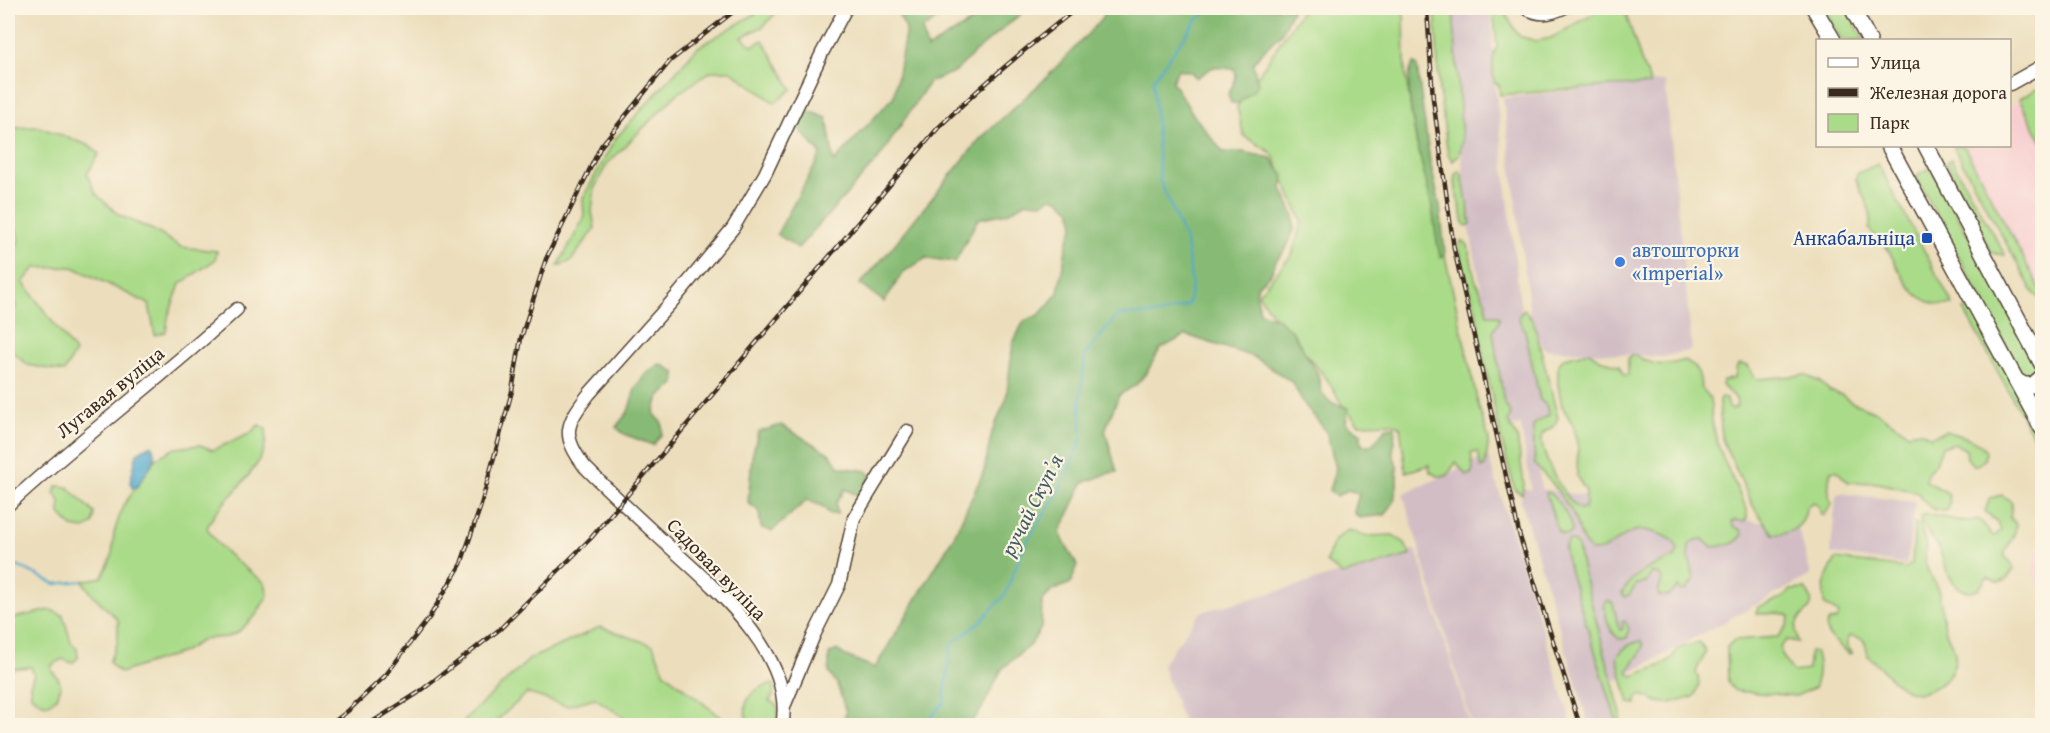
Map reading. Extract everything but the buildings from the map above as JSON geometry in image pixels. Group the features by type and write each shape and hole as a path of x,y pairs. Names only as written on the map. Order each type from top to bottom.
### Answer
{"main road":[{"path":"1814,8 1832,39"},
{"path":"1851,8 1868,39"},
{"path":"1892,147 2043,428"},
{"path":"1927,147 2043,364"},
{"path":"2017,381 2024,385 2033,385 2043,377"},
{"path":"2032,409 2032,397 2043,388"}],"street":[{"name":"Садовая вуліца","path":"785,704 777,673 747,624 687,562 585,467 572,450 568,436 575,415 589,394 734,228 765,174 822,53 846,8"},
{"path":"1526,8 1533,12 1549,14 1563,8"},
{"path":"2011,83 2043,66"},
{"name":"Лугавая вуліца","path":"8,505 92,431 188,354 237,309"},
{"name":"Садовая вуліца","path":"782,726 785,704 814,635 839,585 854,518 907,431"}],"shaded area":[{"path":"1450,8 1491,8 1494,79 1520,302 1543,404 1549,405 1551,418 1533,422 1541,489 1798,528 1811,575 1606,686 1618,725 1589,725 1521,501 1523,489 1531,489 1521,425 1509,426 1469,226 1452,69"},
{"path":"1665,81 1692,350 1662,357 1545,349 1532,329 1503,98"},
{"path":"2042,86 2042,293 1965,147 2011,147 2011,104"},
{"path":"1488,456 1572,725 1472,725 1403,494"},
{"path":"1839,493 1915,502 1907,565 1831,554 1836,496"},
{"path":"2042,547 2042,592 2033,572 2036,550"},
{"path":"1416,549 1470,725 1184,725 1162,664 1201,612 1294,587"}],"green space":[{"path":"765,8 779,9 764,26 742,37 752,46 763,40 792,89 775,103 731,71 711,71 676,95 607,164 594,189 592,212 595,228 571,261 558,266 584,218 583,198 615,139 698,47"},
{"path":"895,8 970,8 943,15 922,30 927,49 994,8 1028,8 956,71 929,82 880,157 798,248 777,234 821,154 795,124 807,110 827,118 834,162 894,96 906,29"},
{"path":"1108,8 1293,8 1281,34 1253,64 1258,84 1238,103 1231,103 1228,94 1235,79 1234,69 1213,67 1196,78 1191,72 1178,69 1172,82 1195,117 1223,152 1243,152 1271,158 1284,176 1282,189 1294,216 1294,230 1286,249 1275,262 1271,274 1258,285 1256,293 1260,312 1278,319 1292,331 1318,374 1322,393 1330,402 1348,408 1346,423 1361,434 1361,445 1372,445 1386,428 1395,427 1393,454 1397,466 1397,485 1394,502 1385,515 1359,518 1354,512 1359,494 1348,490 1336,496 1329,490 1336,468 1326,431 1305,405 1291,381 1254,357 1186,335 1160,349 1147,372 1136,385 1119,395 1105,430 1117,472 1083,483 1060,532 1077,566 1071,583 1052,591 1042,601 1041,628 1031,644 1002,669 981,710 969,725 842,725 846,712 837,684 829,673 829,654 837,650 875,668 953,538 984,471 992,432 1006,400 1013,343 1024,321 1039,315 1058,293 1067,243 1074,225 1071,210 1060,200 1052,197 1042,203 1027,202 1007,213 978,219 955,262 926,258 903,272 884,302 860,284 980,139 1045,79 1100,21"},
{"path":"1303,8 1404,8 1405,71 1416,141 1436,216 1479,408 1489,439 1485,466 1481,468 1478,452 1471,453 1473,469 1471,474 1466,475 1456,462 1447,476 1438,476 1430,472 1429,465 1406,472 1400,426 1391,423 1359,424 1341,403 1327,379 1258,294 1292,255 1302,221 1272,153 1244,136 1237,107"},
{"path":"1435,8 1453,8 1462,141 1459,155 1453,161 1448,154 1439,89"},
{"path":"1493,8 1505,8 1506,15 1519,36 1536,41 1551,38 1604,8 1624,8 1650,85 1500,95 1499,85 1494,82 1493,74 1493,59 1497,47"},
{"path":"1824,8 1846,8 1863,39 1841,39"},
{"path":"1414,63 1417,66 1430,162 1440,206 1445,255 1441,257 1411,110 1410,73"},
{"path":"2042,86 2042,142 2019,99"},
{"path":"39,127 90,146 99,154 87,174 96,194 119,215 155,231 181,247 217,251 215,260 180,284 168,317 166,332 155,335 149,304 73,267 35,268 23,282 75,352 64,372 28,365 8,348 8,312 16,307 8,273 19,239 13,220 8,217 8,128"},
{"path":"1954,147 1965,147 2042,293 2042,298 2033,292"},
{"path":"1951,159 2005,255 1992,253 1946,162"},
{"path":"1878,164 1953,305 1939,305 1918,295 1910,287 1883,243 1869,229 1871,222 1869,209 1856,178 1858,173"},
{"path":"1931,167 2040,369 2038,378 2023,378 1916,176"},
{"path":"1459,171 1462,174 1471,224 1467,226 1464,224 1456,193 1456,173"},
{"path":"1461,241 1468,245 1475,279 1486,303 1487,315 1499,317 1493,332 1504,403 1511,414 1508,422 1517,437 1524,484 1522,494 1515,490 1502,443 1481,346 1476,311 1459,249"},
{"path":"1967,308 1975,312 2042,436 2042,452 1964,310"},
{"path":"1524,309 1534,323 1558,418 1554,426 1543,433 1544,450 1562,489 1580,509 1586,504 1586,491 1577,477 1578,442 1573,425 1562,406 1558,385 1558,364 1564,358 1589,352 1619,366 1624,375 1628,375 1628,359 1631,355 1659,364 1671,364 1685,360 1697,371 1701,388 1710,400 1719,448 1747,510 1747,518 1744,522 1736,520 1732,522 1733,526 1741,530 1743,534 1734,543 1712,547 1702,539 1690,544 1689,554 1694,580 1686,590 1681,591 1678,587 1668,596 1659,596 1662,580 1660,576 1652,572 1646,583 1637,584 1625,597 1622,594 1626,586 1637,575 1675,557 1678,549 1672,540 1642,530 1628,534 1605,549 1591,551 1583,541 1572,512 1553,484 1535,465 1533,427 1549,415 1546,405 1540,400 1525,331 1519,320"},
{"path":"660,364 675,372 675,384 659,397 654,413 662,423 662,434 653,445 624,434 616,427 628,412 635,389 645,375"},
{"path":"1740,364 1748,366 1757,379 1805,375 1851,402 1876,412 1908,433 1921,431 1930,437 1946,431 1968,438 1983,447 1986,452 1984,460 1973,465 1967,458 1966,450 1954,443 1942,447 1936,463 1927,473 1926,481 1948,493 1950,502 1948,510 1943,511 1930,507 1917,492 1878,483 1848,482 1836,470 1831,471 1829,496 1831,504 1825,515 1821,515 1819,507 1813,502 1806,507 1803,519 1796,528 1786,533 1773,534 1753,506 1722,439 1719,401 1721,397 1726,398 1732,409 1737,403 1735,397 1722,385 1723,381 1735,378 1737,366"},
{"path":"259,425 266,429 265,444 260,458 207,528 226,552 265,583 268,595 256,615 237,633 227,637 204,639 183,652 120,673 109,662 118,641 118,620 82,581 102,577 112,556 114,533 123,506 155,459 175,448 200,445 213,450 249,434"},
{"path":"781,425 829,453 840,467 867,471 870,476 863,493 859,496 845,489 836,503 837,514 830,514 822,506 807,500 772,531 761,528 759,511 748,503 752,457 758,432"},
{"path":"57,486 68,487 94,513 93,523 85,529 72,527 60,514 60,501 54,493"},
{"path":"1549,492 1567,515 1572,531 1569,535 1558,532 1546,493"},
{"path":"2002,495 2012,502 2010,518 2016,524 2015,532 2004,555 2014,569 2007,579 1999,582 1987,577 1978,590 1960,589 1954,584 1937,545 1920,521 1921,516 1925,514 1967,522 1977,519 1991,535 1995,536 2001,530 1997,522 1985,511 1990,498"},
{"path":"1915,524 1920,525 1926,547 1926,565 1938,590 1947,635 1956,657 1953,669 1943,682 1921,692 1906,690 1896,684 1868,656 1865,644 1859,638 1849,636 1847,646 1852,653 1849,654 1828,635 1826,626 1829,621 1836,620 1839,614 1824,604 1826,581 1836,559 1906,568 1912,564"},
{"path":"1348,530 1367,536 1393,535 1404,543 1411,555 1342,575 1326,562 1334,541"},
{"path":"1568,541 1572,541 1578,547 1621,714 1620,721 1617,722 1569,569 1564,549"},
{"path":"1805,589 1810,596 1811,606 1796,626 1798,642 1787,640 1780,647 1782,655 1793,672 1808,670 1810,651 1815,652 1818,670 1814,688 1796,696 1735,691 1728,683 1727,647 1734,640 1778,637 1787,626 1790,616 1782,613 1756,613 1758,607 1782,598 1791,590"},
{"path":"1607,601 1613,604 1620,630 1623,629 1622,622 1625,621 1629,629 1627,638 1619,639 1610,628 1604,604"},
{"path":"50,610 63,615 71,642 77,649 78,658 72,663 62,659 52,665 51,670 61,686 57,698 47,704 31,695 30,685 34,674 31,667 8,669 8,619"},
{"path":"600,627 653,645 665,673 727,722 725,725 626,725 623,717 595,698 566,706 527,693 492,725 462,725 467,717 530,659"},
{"path":"1641,641 1643,645 1639,655 1628,670 1633,676 1662,665 1672,658 1677,649 1699,642 1706,651 1696,673 1699,685 1694,697 1663,703 1640,695 1636,699 1636,704 1629,703 1617,658 1621,651"},
{"path":"774,684 773,696 769,701 776,704 778,710 776,725 750,725 746,710 749,697 759,688"}],"water":[{"path":"151,445 155,459 137,487 132,488 130,482 137,453"}],"waterway":[{"name":"ручай Скупʼя","path":"924,726 944,702 951,644 979,623 1005,595 1024,546 1058,493 1082,438 1080,404 1085,355 1118,315 1161,314 1188,305 1192,286 1186,242 1160,181 1153,80 1197,19 1214,8"},
{"path":"8,563 55,584 82,581"}],"railway":[{"path":"329,726 385,676 429,618 461,564 481,505 512,391 521,338 546,259 601,146 670,61 738,8"},
{"path":"366,726 418,693 500,629 591,538 938,128 971,96 1077,8"},
{"path":"1427,8 1433,99 1454,249 1520,537 1580,726"}],"place":[{"name":"Анкабальніца","path":"1927,238"},
{"name":"автошторки «Imperial»","path":"1620,262"}]}
